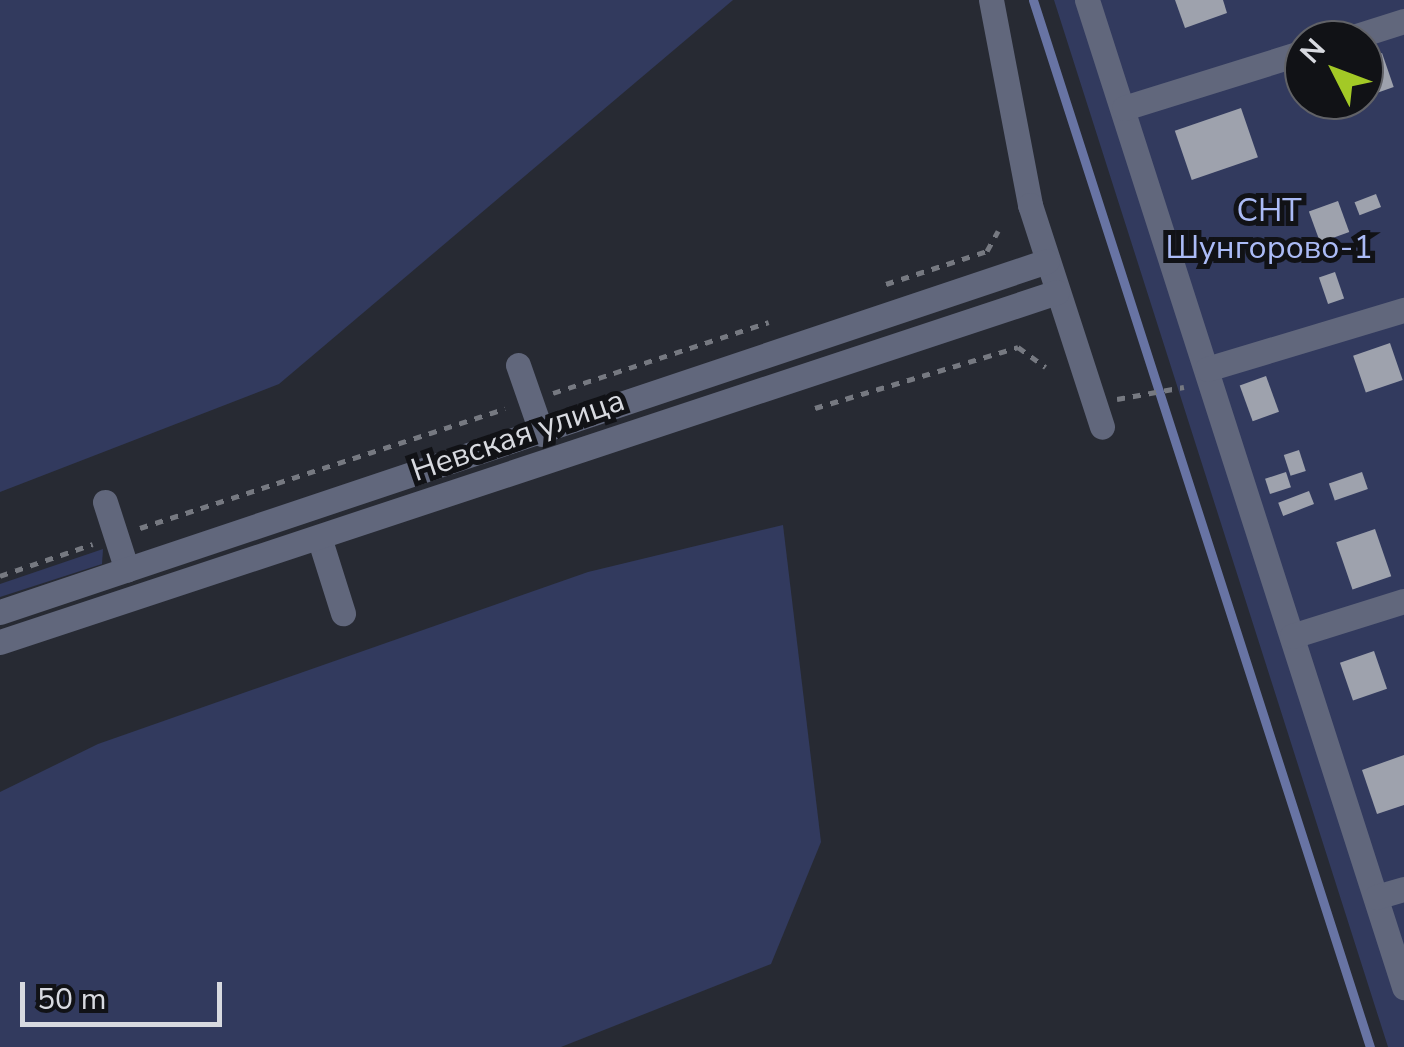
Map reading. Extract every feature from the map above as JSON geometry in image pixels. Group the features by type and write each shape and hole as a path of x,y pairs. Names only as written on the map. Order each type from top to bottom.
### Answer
{"street":[{"path":"991,0 1030,205 1102,427"},
{"path":"1087,0 1404,987"},
{"path":"1124,108 1284,58"},
{"name":"Невская улица","path":"0,612 542,434 1047,261"},
{"name":"Невская улица","path":"0,642 1057,292"},
{"path":"1208,369 1404,310"},
{"path":"518,365 542,434"},
{"path":"106,502 127,570"},
{"path":"320,537 343,612"},
{"path":"1292,636 1404,601"},
{"path":"1376,898 1404,889"}],"path":[{"path":"886,284 987,250 998,232"},
{"path":"128,532 769,322"},
{"path":"815,408 1018,347 1046,367"},
{"path":"1110,400 1141,399 1178,388"},
{"path":"0,576 100,542"}],"green space":[{"path":"0,0 733,0 279,384 0,492"},
{"name":"СНТ Шунгорово-1","path":"1054,0 1404,0 1404,1047 1388,1047"},
{"path":"783,525 821,842 771,964 561,1047 0,1047 0,792 98,744 588,572"},
{"path":"103,549 102,564 0,597 0,584"}],"building":[{"path":"1175,0 1223,0 1227,13 1185,28"},
{"path":"1384,59 1394,87 1384,90"},
{"path":"1241,108 1258,157 1192,180 1175,131"},
{"path":"1376,194 1381,207 1360,215 1355,202"},
{"path":"1338,201 1349,232 1320,243 1309,212"},
{"path":"1335,272 1344,298 1328,304 1319,278"},
{"path":"1390,343 1403,380 1366,393 1353,356"},
{"path":"1266,376 1279,412 1253,421 1240,386"},
{"path":"1299,450 1306,471 1291,476 1284,455"},
{"path":"1286,472 1291,487 1270,494 1265,479"},
{"path":"1362,472 1368,489 1335,500 1329,483"},
{"path":"1309,491 1314,504 1283,516 1278,503"},
{"path":"1375,529 1391,576 1353,590 1336,542"},
{"path":"1374,651 1387,689 1353,701 1340,663"},
{"path":"1404,755 1404,805 1377,814 1362,770"}],"waterway":[{"path":"1033,0 1370,1047"}]}
